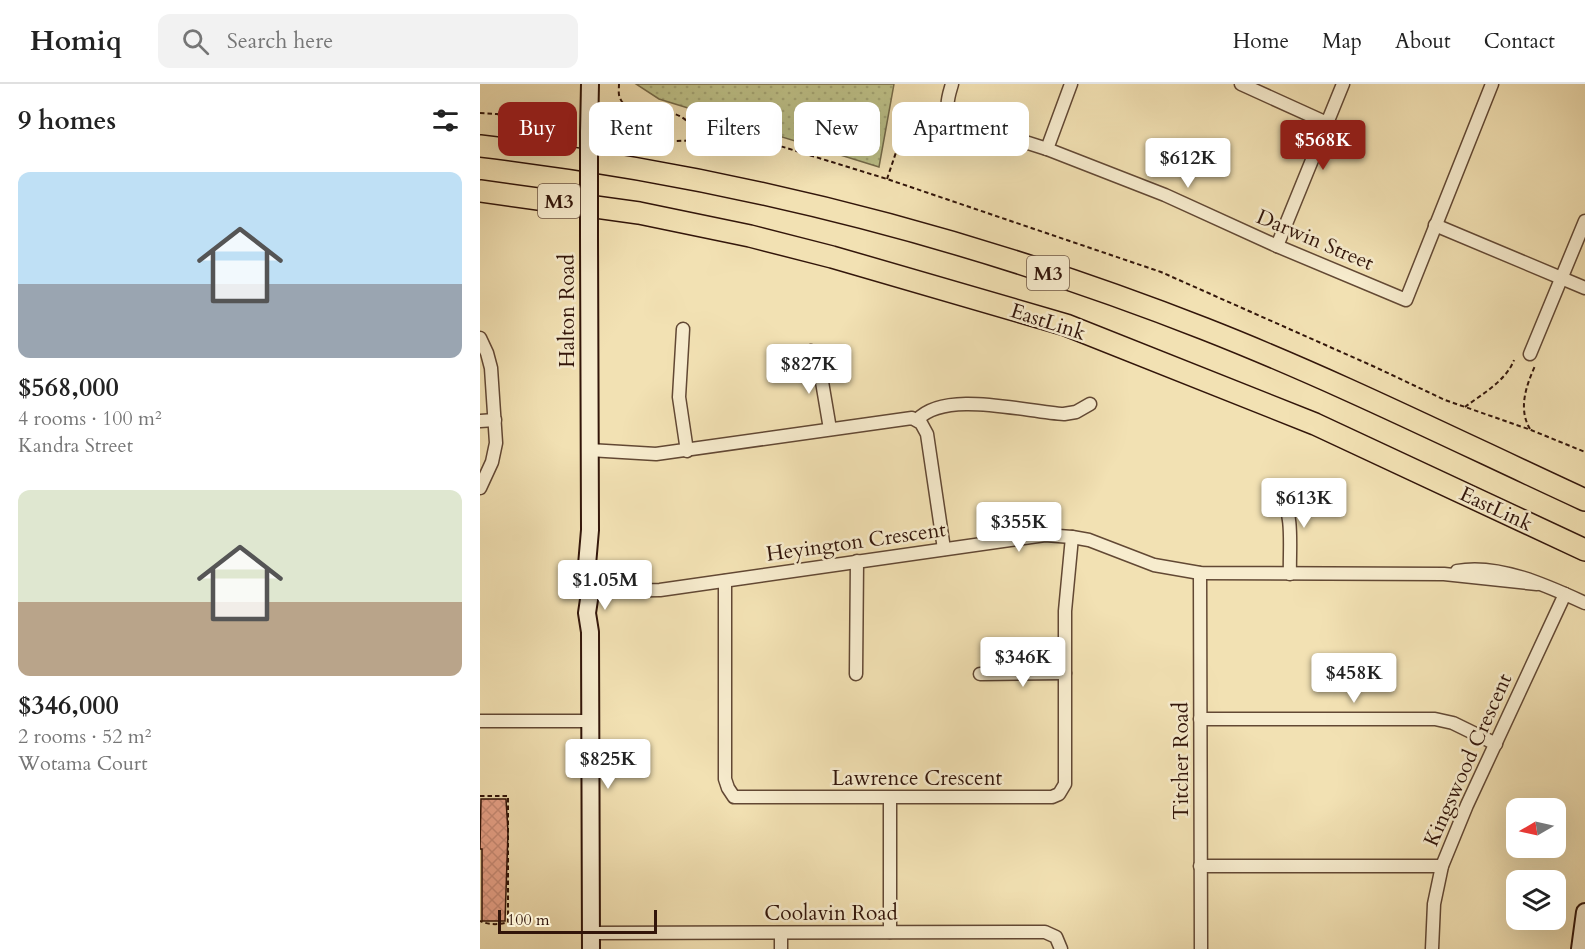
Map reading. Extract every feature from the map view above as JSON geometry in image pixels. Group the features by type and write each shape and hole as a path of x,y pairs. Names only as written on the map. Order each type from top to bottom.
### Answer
{"highway":[{"name":"M3","path":"480,146 625,167 757,193 875,222 1023,265 1149,308 1291,364 1585,500"},
{"name":"EastLink","path":"480,191 639,213 750,236 832,256 1066,326 1315,424 1585,550"}],"main road":[{"name":"Halton Road","path":"590,84 588,137 590,538 587,565 595,591 587,613 590,632 591,941"},
{"path":"1580,949 1585,912"}],"street":[{"path":"943,102 952,84"},
{"path":"1047,149 1071,84"},
{"path":"1241,84 1327,123"},
{"path":"1276,246 1343,84"},
{"path":"1492,84 1435,225 1585,288"},
{"name":"Darwin Street","path":"1029,143 1166,195 1276,246 1406,300 1435,225"},
{"path":"1530,354 1585,221"},
{"path":"683,329 679,397 687,450"},
{"path":"480,338 488,353 492,368 495,420 495,453 480,488"},
{"path":"811,351 820,370 830,429"},
{"path":"917,420 922,414 935,408 955,403 1064,414 1076,412 1090,404"},
{"path":"590,450 656,454 902,418 917,420 925,428 927,434 944,549"},
{"path":"480,421 495,420"},
{"path":"1281,495 1289,516 1290,574"},
{"name":"Heyington Crescent","path":"595,591 651,591 1030,536 1072,537 1103,544 1154,565 1200,573 1444,574 1537,584 1585,603"},
{"name":"Lawrence Crescent","path":"725,581 725,779 732,795 742,798 1052,797 1059,795 1064,788 1065,780 1065,611 1072,537"},
{"path":"856,674 857,561"},
{"name":"Titcher Road","path":"1200,573 1200,949"},
{"name":"Kingswood Crescent","path":"1432,949 1434,904 1442,866 1565,594"},
{"path":"980,674 1065,673"},
{"path":"1200,719 1435,719 1453,723 1496,744"},
{"path":"480,721 590,721"},
{"path":"890,798 890,932"},
{"path":"1200,866 1442,866"},
{"name":"Coolavin Road","path":"591,941 781,933 1048,932 1058,939 1061,949"},
{"path":"781,933 781,949"}],"path":[{"path":"619,84 619,98 625,106 633,110 677,113 686,120"},
{"path":"480,113 496,114 615,144 686,141"},
{"path":"782,147 887,179 1161,272 1444,400 1531,430 1585,452"},
{"path":"887,179 895,156"},
{"path":"1465,407 1502,378 1511,368 1514,360"},
{"path":"1531,430 1526,423 1525,390 1535,366"},
{"path":"480,796 508,796 507,898 510,917 508,922 504,923 487,924 480,921"}],"green space":[{"path":"636,84 894,84 879,167 843,156 880,156 880,102 794,102 794,141 782,137 782,102 686,102 686,107 659,99"}],"building":[{"path":"481,799 506,799 508,832 505,921 482,921"}]}
